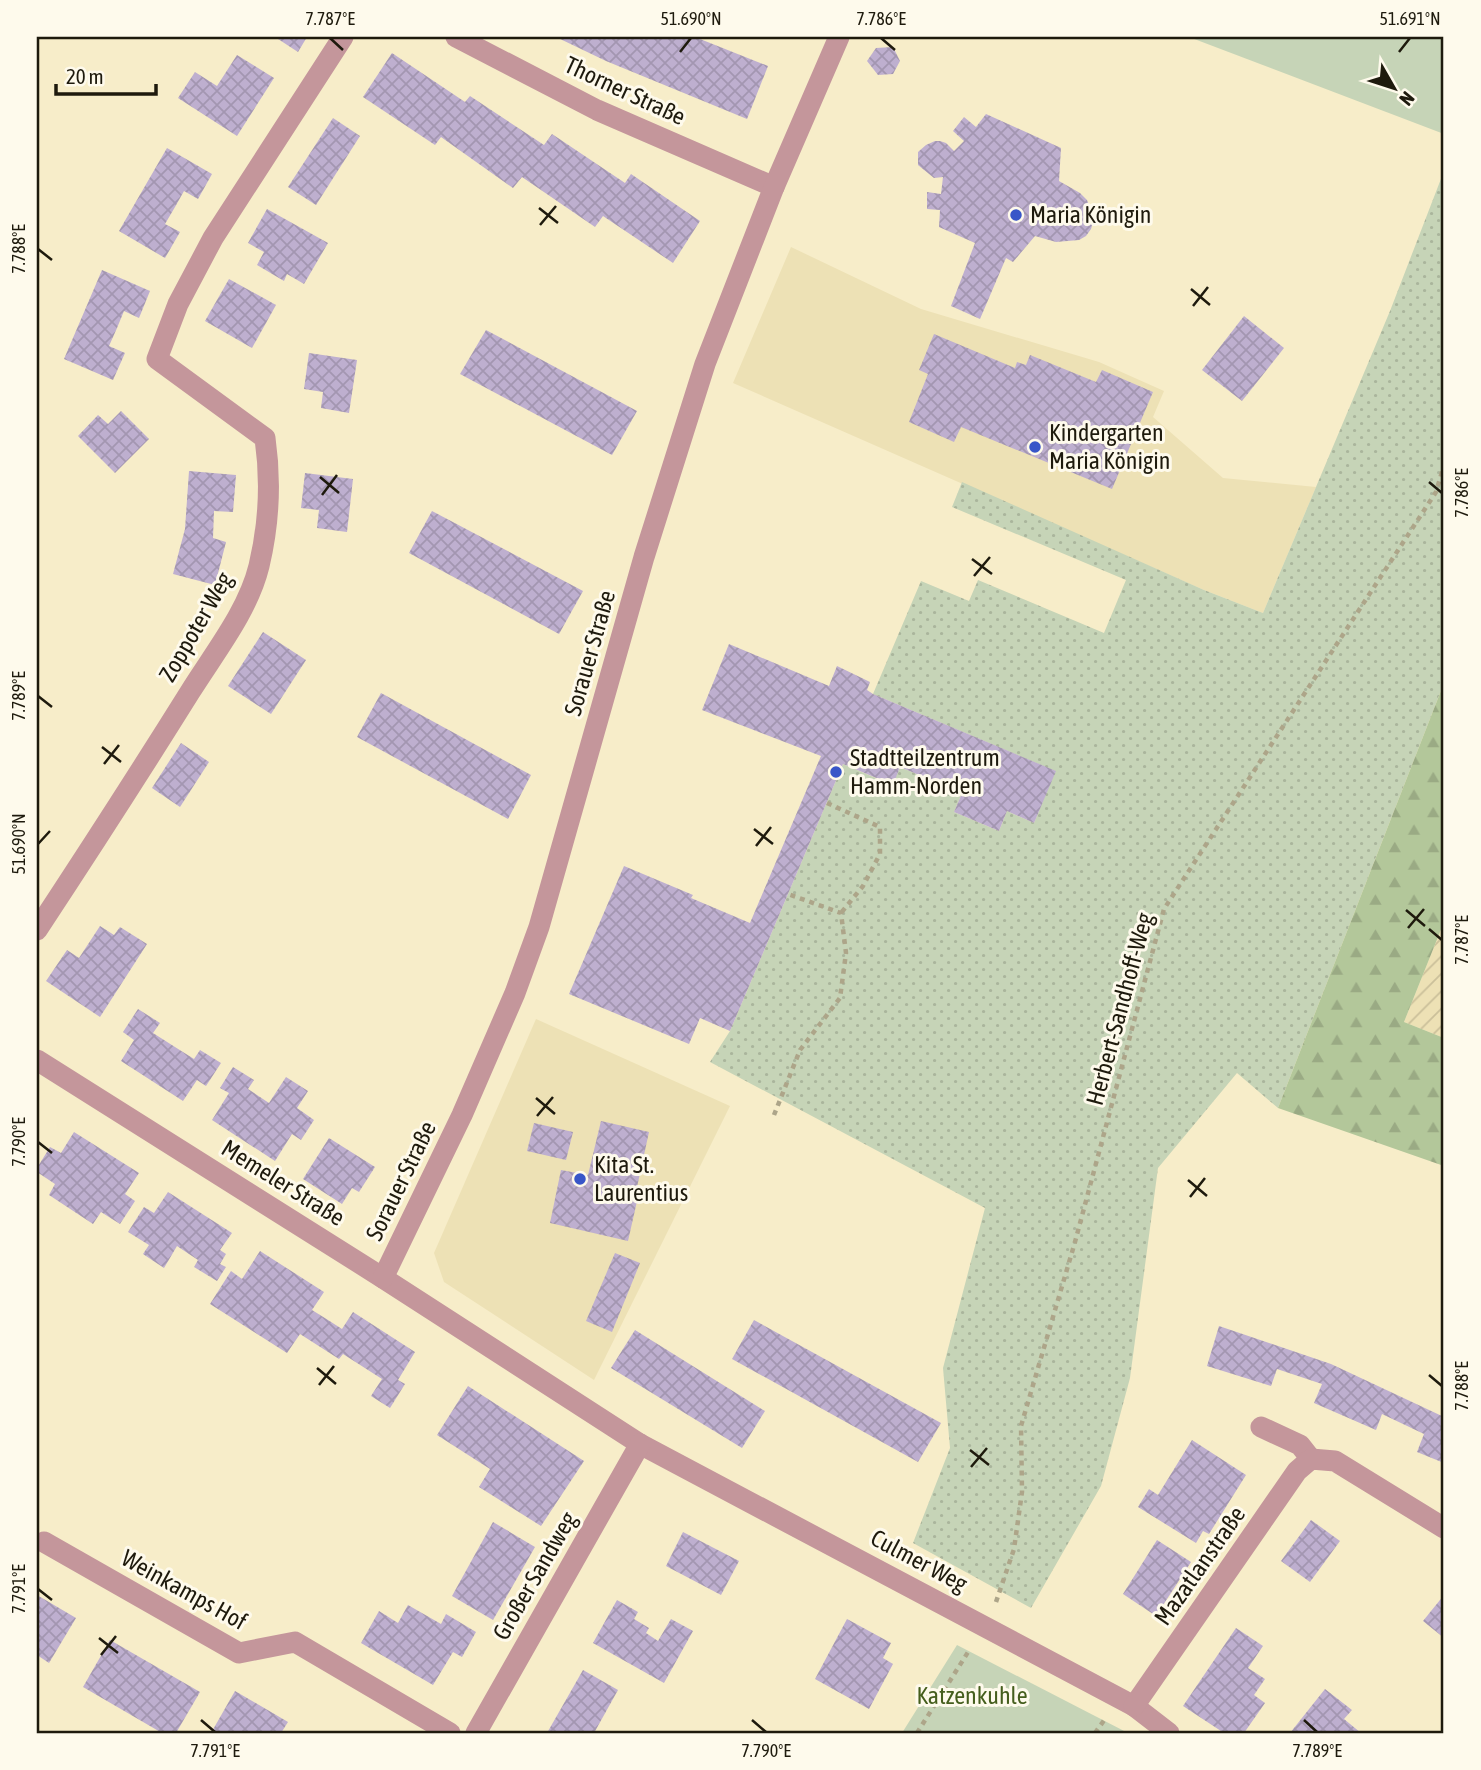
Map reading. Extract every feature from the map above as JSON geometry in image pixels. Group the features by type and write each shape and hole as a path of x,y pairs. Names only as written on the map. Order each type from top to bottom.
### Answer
{"street":[{"name":"Zoppoter Weg","path":"37,930 232,625 249,594 259,566 268,516 269,464 265,438 157,359 178,304 213,238 343,37"},
{"name":"Thorner Straße","path":"456,37 597,110 774,187"},
{"name":"Sorauer Straße","path":"383,1278 462,1115 515,993 539,927 644,557 705,364 774,187 839,37"},
{"name":"Memeler Straße","path":"37,1060 640,1444"},
{"path":"1261,1427 1300,1445 1311,1459 1335,1461 1444,1528"},
{"name":"Culmer Weg","path":"640,1444 1134,1706 1169,1733"},
{"name":"Großer Sandweg","path":"476,1733 640,1444"},
{"name":"Mazatlanstraße","path":"1134,1706 1297,1471 1311,1459"},
{"name":"Weinkamps Hof","path":"44,1542 239,1653 295,1642 450,1733"}],"path":[{"name":"Herbert-Sandhoff-Weg","path":"917,1733 986,1626 1014,1549 1022,1492 1021,1426 1075,1242 1164,909 1436,492 1444,465"},
{"path":"774,1115 800,1050 840,998 846,953 841,914 863,886 880,854 880,827 827,803"},
{"path":"788,894 841,914"}],"shaded area":[{"name":"Kindergarten Maria Königin","path":"791,247 921,309 1099,362 1164,391 1153,417 1223,478 1316,487 1263,613 1204,590 733,383"},
{"path":"1444,922 1444,1038 1404,1022"},
{"name":"Kita St. Laurentius","path":"536,1019 730,1106 594,1380 444,1282 434,1253"}],"green space":[{"path":"1189,37 1444,37 1444,134"},
{"path":"1444,171 1444,683 1278,1108 1237,1073 1158,1168 1130,1378 1101,1486 1031,1608 913,1543 950,1448 943,1368 985,1208 710,1062 730,1031 843,764 892,785 900,767 962,793 954,812 999,831 1007,811 1034,823 1055,771 873,694 921,581 969,601 978,580 1104,633 1126,580 952,507 962,482 1204,590 1263,613 1390,311"},
{"path":"1444,683 1444,922 1404,1022 1444,1038 1444,1166 1278,1108"},
{"name":"Katzenkuhle","path":"957,1645 1128,1733 902,1733"}],"building":[{"path":"275,37 307,37 298,52"},
{"path":"556,37 695,37 768,66 747,119 606,61"},
{"path":"893,47 900,61 893,74 878,75 867,61 876,48"},
{"path":"392,53 465,102 470,96 544,145 552,134 625,183 631,174 700,221 673,263 603,216 595,227 522,177 513,188 441,137 435,145 363,97"},
{"path":"237,55 274,78 237,136 178,98 195,72 217,86"},
{"name":"Maria Königin","path":"986,114 1061,148 1059,181 1087,200 1094,219 1086,236 1079,240 1056,242 1035,236 1013,262 1006,258 980,319 951,306 975,243 939,227 940,210 927,209 927,192 941,194 943,177 934,178 918,165 918,152 935,141 946,143 954,151 964,141 953,131 964,117 976,127"},
{"path":"333,118 360,136 316,205 288,187"},
{"path":"167,148 212,174 198,199 184,191 165,224 180,232 165,258 119,231"},
{"path":"267,209 328,243 304,284 287,274 284,281 257,265 264,252 248,243"},
{"path":"102,270 150,291 139,318 124,311 109,346 125,353 113,380 64,359"},
{"path":"229,279 276,305 252,348 205,321"},
{"path":"1244,316 1284,348 1242,401 1202,370"},
{"path":"486,330 637,411 612,455 460,374"},
{"path":"934,334 1015,368 1017,362 1026,365 1030,355 1096,382 1102,370 1153,392 1112,489 961,427 954,442 909,422 928,374 919,370"},
{"path":"309,353 357,360 349,413 321,408 323,392 304,389"},
{"path":"121,411 149,439 115,473 78,436 98,415 108,424"},
{"path":"189,471 236,475 233,512 214,511 213,538 226,542 215,585 173,574 185,529"},
{"path":"305,473 353,479 347,532 317,528 319,510 301,508"},
{"path":"432,511 583,591 559,634 409,553"},
{"path":"263,632 306,660 271,714 228,686"},
{"path":"729,644 829,686 837,666 870,682 867,690 873,694 1056,771 1034,823 1007,811 999,831 954,812 962,793 900,767 893,785 843,764 730,1031 700,1018 689,1044 569,994 624,866 750,923 821,756 702,710"},
{"path":"381,693 531,775 508,819 357,737"},
{"path":"181,743 209,762 180,807 152,788"},
{"path":"100,926 114,935 120,927 147,944 100,1017 46,981 67,950 79,958"},
{"path":"138,1009 160,1023 153,1033 194,1059 200,1050 221,1063 206,1086 197,1080 183,1101 121,1061 134,1040 123,1032"},
{"path":"233,1067 254,1080 248,1089 269,1103 286,1077 308,1091 297,1108 314,1120 301,1140 292,1134 275,1161 212,1120 229,1093 220,1088"},
{"path":"601,1121 649,1132 628,1241 550,1223 561,1170 588,1175"},
{"path":"534,1123 573,1132 566,1160 527,1151"},
{"path":"74,1132 139,1173 125,1194 135,1201 120,1224 101,1212 93,1224 49,1195 55,1184 37,1172 50,1147 61,1153"},
{"path":"329,1138 375,1167 359,1192 352,1188 342,1204 303,1179"},
{"path":"168,1192 232,1233 220,1250 226,1254 220,1264 226,1267 217,1281 194,1267 198,1260 177,1246 164,1268 143,1254 149,1245 128,1232 144,1207 154,1213"},
{"path":"260,1251 324,1292 312,1310 342,1329 353,1312 415,1352 398,1380 405,1384 390,1408 371,1396 382,1379 343,1354 339,1359 300,1334 287,1353 210,1304 231,1271 242,1279"},
{"path":"615,1253 640,1263 612,1332 586,1321"},
{"path":"754,1320 941,1423 918,1462 732,1359"},
{"path":"1219,1326 1331,1364 1444,1417 1444,1463 1417,1452 1424,1434 1382,1414 1376,1430 1314,1403 1322,1384 1277,1369 1271,1386 1207,1366"},
{"path":"635,1330 765,1411 742,1448 611,1368"},
{"path":"468,1386 584,1461 541,1526 479,1487 490,1469 437,1435"},
{"path":"1192,1440 1246,1475 1209,1534 1203,1531 1196,1543 1138,1507 1149,1489 1158,1495"},
{"path":"1311,1520 1340,1541 1310,1582 1281,1561"},
{"path":"493,1522 535,1547 493,1620 452,1596"},
{"path":"683,1532 739,1561 721,1595 666,1566"},
{"path":"1157,1540 1191,1562 1156,1616 1123,1594"},
{"path":"37,1595 76,1618 49,1663 37,1655"},
{"path":"1444,1595 1444,1638 1423,1621"},
{"path":"617,1600 638,1612 634,1619 649,1628 646,1633 658,1641 671,1619 693,1631 664,1683 593,1643"},
{"path":"408,1605 441,1624 446,1614 476,1632 462,1657 453,1652 433,1685 361,1643 379,1611 398,1623"},
{"path":"847,1619 891,1643 883,1658 893,1664 869,1709 815,1679"},
{"path":"1236,1628 1263,1646 1248,1668 1265,1679 1254,1695 1265,1703 1244,1733 1224,1733 1183,1706"},
{"path":"110,1640 200,1692 176,1733 162,1733 83,1687"},
{"path":"583,1670 618,1690 594,1733 547,1733"},
{"path":"1325,1689 1352,1710 1344,1719 1361,1733 1290,1733"},
{"path":"235,1691 288,1722 281,1733 211,1733"}],"place":[{"name":"Maria Königin","path":"1016,215"},
{"name":"Kindergarten Maria Königin","path":"1035,447"},
{"name":"Stadtteilzentrum Hamm-Norden","path":"836,772"},
{"name":"Kita St. Laurentius","path":"580,1179"}]}
